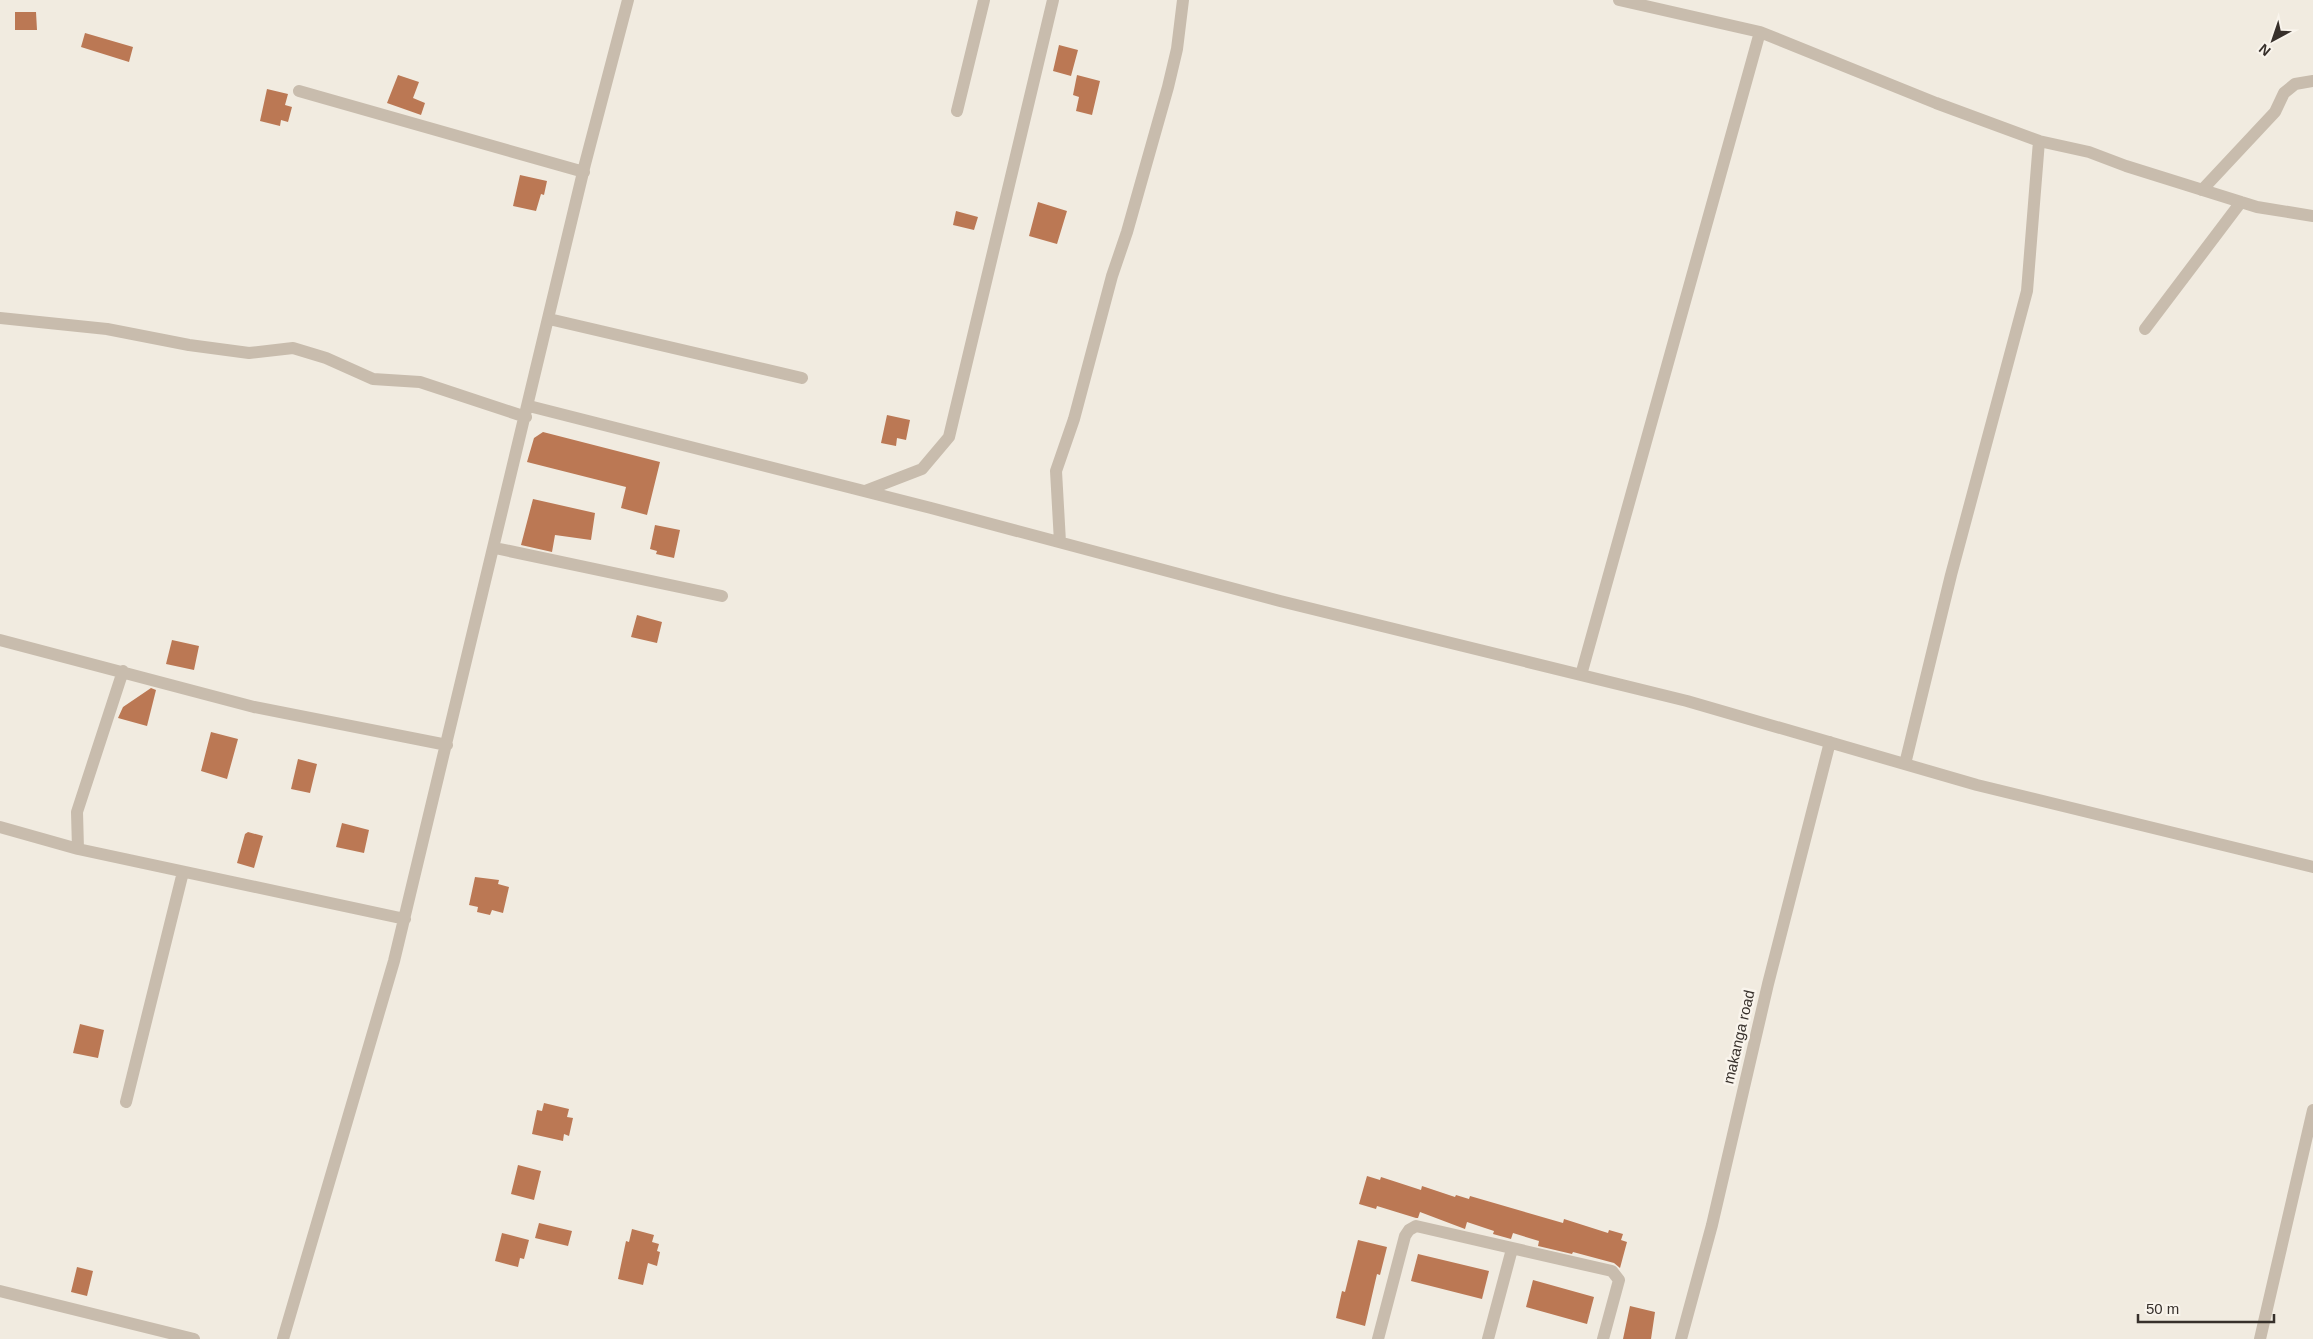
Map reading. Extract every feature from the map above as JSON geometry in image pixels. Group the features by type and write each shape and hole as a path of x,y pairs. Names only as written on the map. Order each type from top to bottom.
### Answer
{"street":[{"path":"283,1339 394,961 528,411 584,172 628,0"},
{"path":"957,111 984,0"},
{"path":"865,491 922,469 949,438 1053,0"},
{"path":"1060,542 1056,471 1074,419 1112,276 1127,232 1168,87 1177,49 1183,0"},
{"path":"1619,0 1760,32 1936,103 2039,141 2089,152 2241,202 2313,216"},
{"path":"1580,675 1760,32"},
{"path":"2202,190 2275,112 2284,93 2295,84 2313,81"},
{"path":"299,91 584,172"},
{"path":"1906,764 1951,575 2027,291 2039,141"},
{"path":"2145,328 2241,202"},
{"path":"0,318 107,329 189,345 249,354 293,348 326,358 373,379 420,382 528,411 865,491 1280,601 1687,701 1977,785 2313,867"},
{"path":"549,319 802,378"},
{"path":"495,548 722,596"},
{"path":"0,640 124,671 254,707 447,745"},
{"path":"78,849 76,812 124,671"},
{"name":"makanga road","path":"1681,1339 1712,1224 1768,984 1830,742"},
{"path":"0,827 78,849 404,919"},
{"path":"126,1102 183,872"},
{"path":"2260,1339 2313,1110"},
{"path":"1378,1339 1405,1236 1409,1230 1416,1226 1612,1271 1617,1275 1618,1280 1603,1339"},
{"path":"1488,1339 1512,1249"},
{"path":"0,1291 194,1339"}],"building":[{"path":"15,12 36,12 37,30 15,30"},
{"path":"85,33 133,47 129,62 81,47"},
{"path":"1059,45 1078,50 1071,76 1053,71"},
{"path":"398,75 419,82 413,98 425,103 421,115 387,103"},
{"path":"1077,75 1100,81 1092,115 1076,111 1079,97 1073,95"},
{"path":"267,89 288,94 285,105 292,107 288,122 281,120 280,126 260,121"},
{"path":"520,175 547,181 544,195 541,194 536,211 513,206"},
{"path":"1038,202 1067,211 1057,244 1029,236"},
{"path":"956,211 978,217 974,230 953,225"},
{"path":"887,415 910,420 906,440 897,438 896,446 881,443"},
{"path":"543,432 660,462 647,515 621,508 626,487 527,462 534,438"},
{"path":"533,499 595,513 591,540 555,535 552,552 521,545"},
{"path":"655,525 680,530 674,558 656,554 657,551 650,549"},
{"path":"637,615 662,622 657,643 631,637"},
{"path":"172,640 199,646 194,670 166,664"},
{"path":"151,688 156,690 147,726 118,718 123,707"},
{"path":"211,732 238,739 227,779 201,771"},
{"path":"298,759 317,764 310,793 291,789"},
{"path":"342,823 369,830 364,853 336,847"},
{"path":"248,832 263,836 254,868 237,863 245,834"},
{"path":"475,877 499,880 498,884 509,887 503,913 492,910 490,915 477,912 478,907 469,905"},
{"path":"80,1024 104,1030 98,1058 73,1053"},
{"path":"544,1103 569,1109 567,1117 573,1118 569,1136 564,1134 563,1141 532,1134 537,1110 542,1111"},
{"path":"518,1165 541,1171 534,1200 511,1194"},
{"path":"1367,1176 1380,1180 1381,1177 1421,1190 1422,1186 1455,1197 1456,1195 1469,1199 1470,1196 1563,1223 1564,1219 1608,1233 1609,1230 1623,1234 1621,1240 1627,1242 1620,1268 1614,1263 1573,1252 1572,1254 1538,1246 1539,1241 1513,1233 1511,1239 1493,1234 1494,1231 1467,1222 1465,1229 1420,1212 1418,1218 1416,1218 1377,1206 1376,1209 1359,1204"},
{"path":"539,1223 572,1231 568,1246 535,1238"},
{"path":"632,1229 654,1235 652,1242 659,1244 657,1251 660,1252 657,1266 648,1263 643,1285 618,1279 626,1241 629,1242"},
{"path":"502,1233 529,1240 524,1259 520,1258 518,1267 495,1261"},
{"path":"1358,1240 1387,1247 1380,1275 1377,1274 1365,1326 1336,1318 1342,1291 1345,1292"},
{"path":"1418,1254 1489,1271 1482,1299 1411,1281"},
{"path":"77,1267 93,1271 87,1296 71,1292"},
{"path":"1533,1280 1594,1297 1587,1324 1526,1307"},
{"path":"1630,1306 1655,1312 1651,1339 1623,1339"}]}
